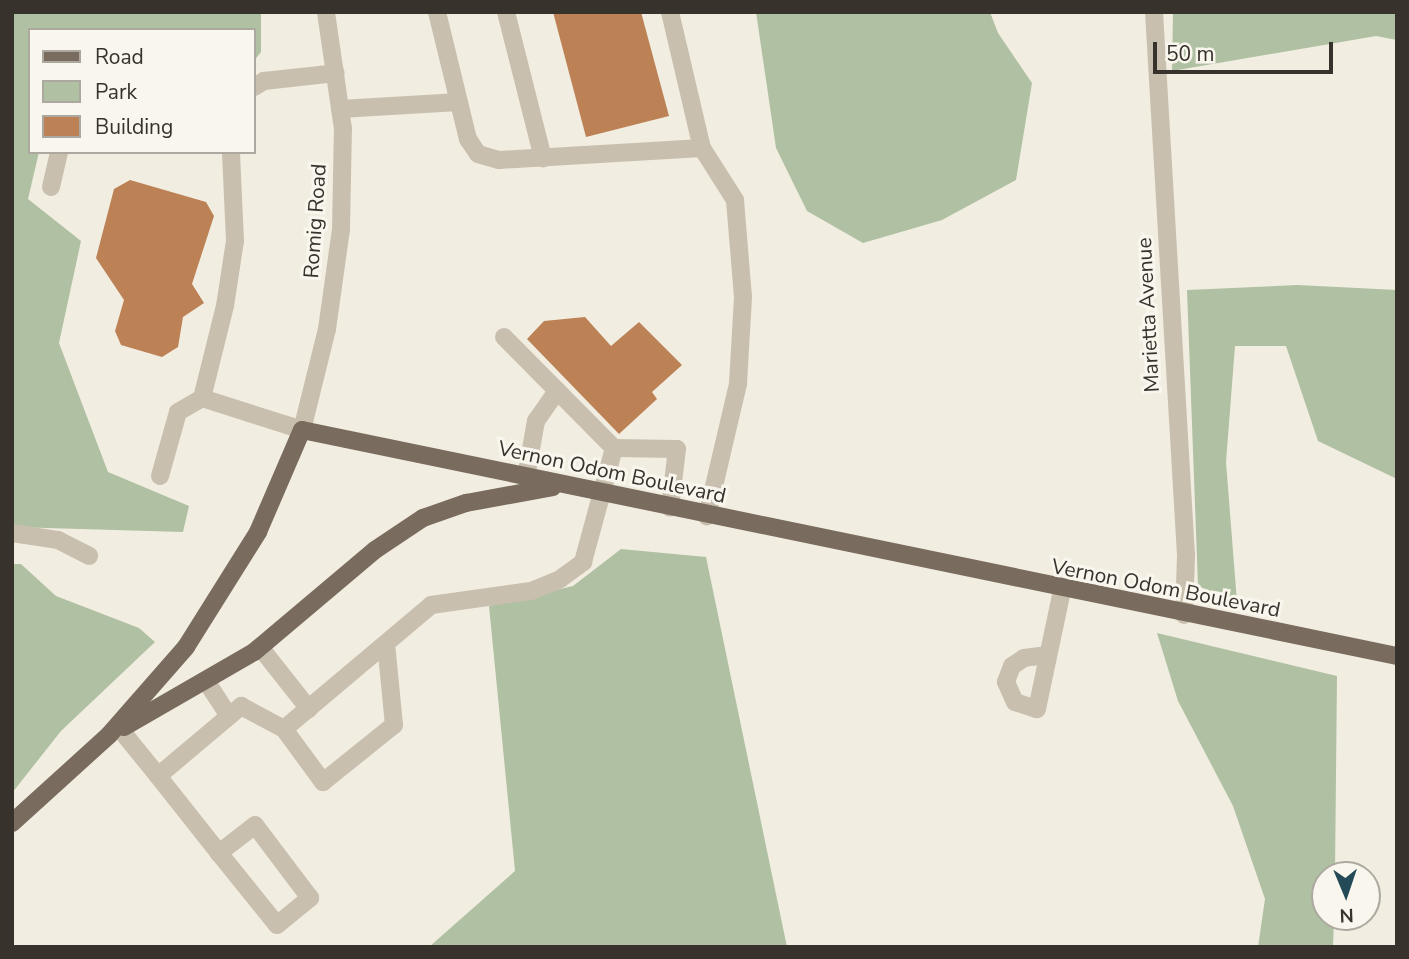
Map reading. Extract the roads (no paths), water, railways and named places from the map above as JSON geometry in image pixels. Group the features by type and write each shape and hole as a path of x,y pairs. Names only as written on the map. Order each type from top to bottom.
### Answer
{"main road":[{"name":"Vernon Odom Boulevard","path":"302,430 1062,590 1397,656"},
{"path":"12,823 115,732 205,621 258,532 302,430"},
{"path":"115,732 206,681 260,646 375,550 423,518 467,503 563,485"}],"street":[{"name":"Romig Road","path":"302,430 327,329 340,242 340,109 326,12"},
{"path":"437,12 468,139 478,154 499,160 702,148"},
{"path":"506,12 543,158"},
{"path":"670,12 702,148 734,200 743,297 738,383 708,516"},
{"name":"Marietta Avenue","path":"1154,12 1186,556 1184,615"},
{"path":"256,86 264,81 336,73"},
{"path":"340,109 459,102"},
{"path":"51,187 59,154"},
{"path":"160,475 178,412 202,398 225,306 235,241 231,154"},
{"path":"504,337 614,448 677,449 670,508"},
{"path":"526,477 536,421 558,391"},
{"path":"202,398 302,430"},
{"path":"284,729 431,605 531,591 560,579 583,562 614,448"},
{"path":"12,533 58,540 89,556"},
{"path":"1048,655 1062,590"},
{"path":"158,776 241,706 284,729 323,782 394,725 386,644"},
{"path":"260,646 309,709"},
{"path":"206,681 229,716"},
{"path":"115,732 158,776 219,853 277,925 310,898 255,825 219,853"}]}
